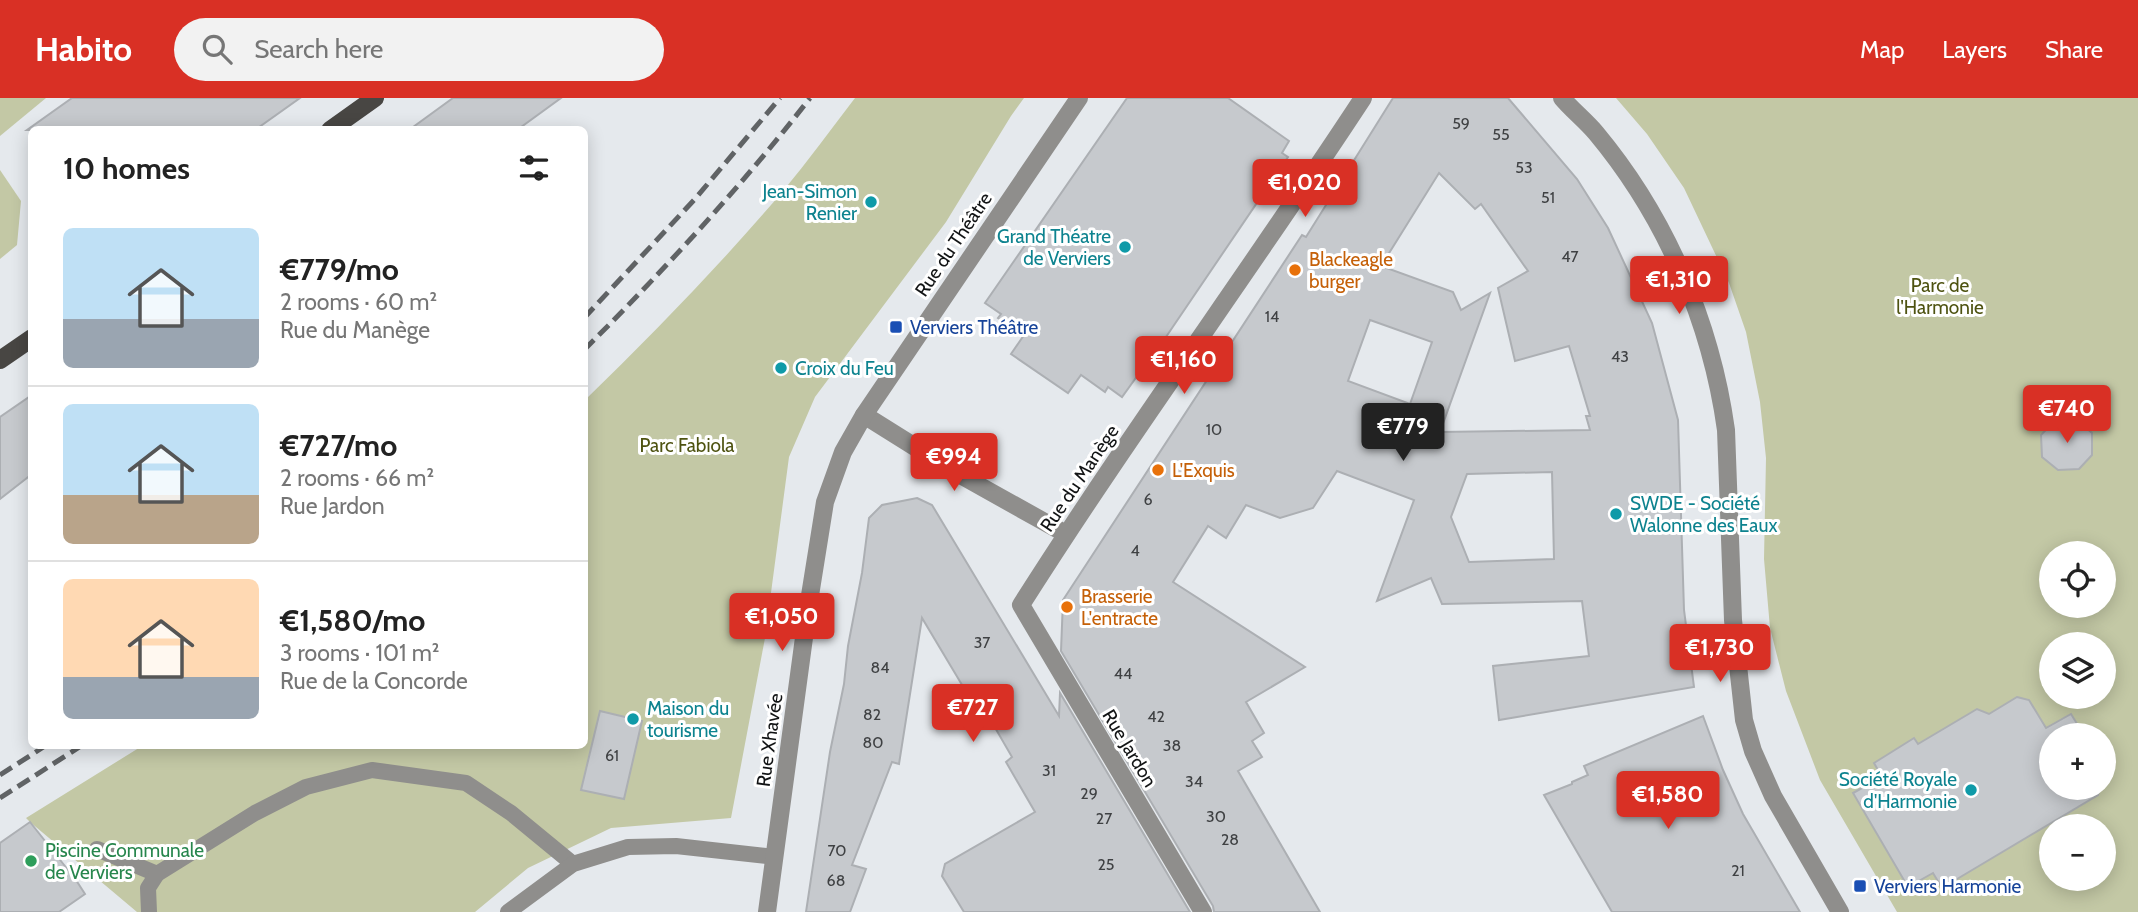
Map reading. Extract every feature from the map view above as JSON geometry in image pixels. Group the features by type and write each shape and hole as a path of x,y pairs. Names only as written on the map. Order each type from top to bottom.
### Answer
{"main road":[{"path":"336,126 375,98"},
{"path":"0,360 28,341"}],"street":[{"name":"Rue du Théâtre","path":"864,415 1079,98"},
{"name":"Rue du Manège","path":"1021,605 1066,534 1363,98"},
{"path":"1562,98 1597,134 1644,200 1689,286 1704,328 1720,390 1726,430 1733,620 1744,720 1753,751 1773,796 1840,912"},
{"path":"864,415 955,472 1066,534"},
{"name":"Rue Xhavée","path":"767,912 825,502 844,452 864,415"},
{"name":"Rue Jardon","path":"1021,605 1203,912"}],"lane":[{"path":"149,912 148,888 157,874 255,813 306,787 372,770 466,783 510,813 573,864"},
{"path":"508,912 573,864 628,847 676,846 775,857"},
{"path":"97,849 157,874"}],"green space":[{"path":"0,98 46,98 0,136"},
{"name":"Parc Fabiola","path":"855,98 1024,98 946,222 815,397 789,457 765,638 731,818 611,828 528,868 475,912 137,912 26,818 137,749 588,749 588,397 662,324 792,180"},
{"name":"Parc de l'Harmonie","path":"1616,98 2138,98 2138,912 1897,912 1820,780 1786,691 1770,628 1764,559 1766,458 1760,402 1746,332 1729,283 1684,188 1647,134"},
{"path":"0,170 21,201 17,245 0,259"}],"building":[{"path":"72,98 300,98 261,126 33,126"},
{"path":"453,98 561,98 522,126 414,126"},
{"name":"Grand Théatre de Verviers","path":"1127,98 1228,98 1289,141 1282,153 1288,157 1149,362 1122,397 1108,387 1105,392 1081,375 1068,393 1011,354 1024,335 998,318 1001,314 985,303"},
{"path":"1393,98 1508,98 1577,179 1608,228 1652,323 1678,420 1684,610 1694,687 1499,720 1493,666 1589,656 1582,601 1442,604 1431,578 1377,601 1414,500 1337,471 1313,508 1280,518 1246,505 1226,538 1208,526 1173,582 1305,667 1246,702 1264,733 1252,741 1262,757 1238,771 1320,912 1214,912 1213,906 1061,651 1063,600 1302,235 1306,237","holes":["1439,173 1475,209 1481,204 1528,271 1498,288 1515,361 1569,346 1590,416 1586,416 1590,430 1440,432 1490,293 1461,310 1453,292 1381,266","1370,320 1432,342 1410,404 1348,381","1552,472 1554,559 1469,562 1451,517 1467,474"]},
{"path":"28,398 28,477 0,499 0,417"},
{"path":"2076,419 2092,433 2092,455 2079,469 2058,470 2042,457 2041,435 2055,420"},
{"path":"917,498 932,505 1059,716 1060,693 1190,912 964,912 942,876 945,864 1035,812 1006,762 1012,757 986,712 980,715 922,618 899,764 892,762 852,865 866,869 850,912 806,912 869,518 882,505"},
{"name":"Société Royale d'Harmonie","path":"2017,697 2029,700 2043,723 2039,723 2039,800 2090,800 2066,814 2039,814 2039,830 1942,888 1933,873 1908,887 1853,793 1882,777 1874,763 1914,738 1918,744 1977,709 1989,714"},
{"path":"600,711 642,721 624,799 581,790"},
{"name":"Société Royale d'Harmonie","path":"2071,714 2077,723 2055,723"},
{"path":"1703,716 1743,814 1800,912 1612,912 1544,795 1588,775 1584,766"},
{"name":"Piscine Communale de Verviers","path":"30,822 85,894 59,912 0,912 0,843"}],"railway":[{"path":"588,314 695,199 780,98"},
{"path":"588,346 701,227 757,164 810,98"},
{"path":"0,775 40,749"},
{"path":"0,798 76,749"}],"place":[{"name":"Jean-Simon Renier","path":"871,202"},
{"name":"Grand Théatre de Verviers","path":"1125,247"},
{"name":"Blackeagle burger","path":"1295,270"},
{"name":"Verviers Théâtre","path":"896,327"},
{"name":"Croix du Feu","path":"781,368"},
{"name":"L'Exquis","path":"1158,470"},
{"name":"SWDE - Société Walonne des Eaux","path":"1616,514"},
{"name":"Brasserie L'entracte","path":"1067,607"},
{"name":"Maison du tourisme","path":"633,719"},
{"name":"Société Royale d'Harmonie","path":"1971,790"},
{"name":"Piscine Communale de Verviers","path":"31,861"},
{"name":"Verviers Harmonie","path":"1860,886"}]}
